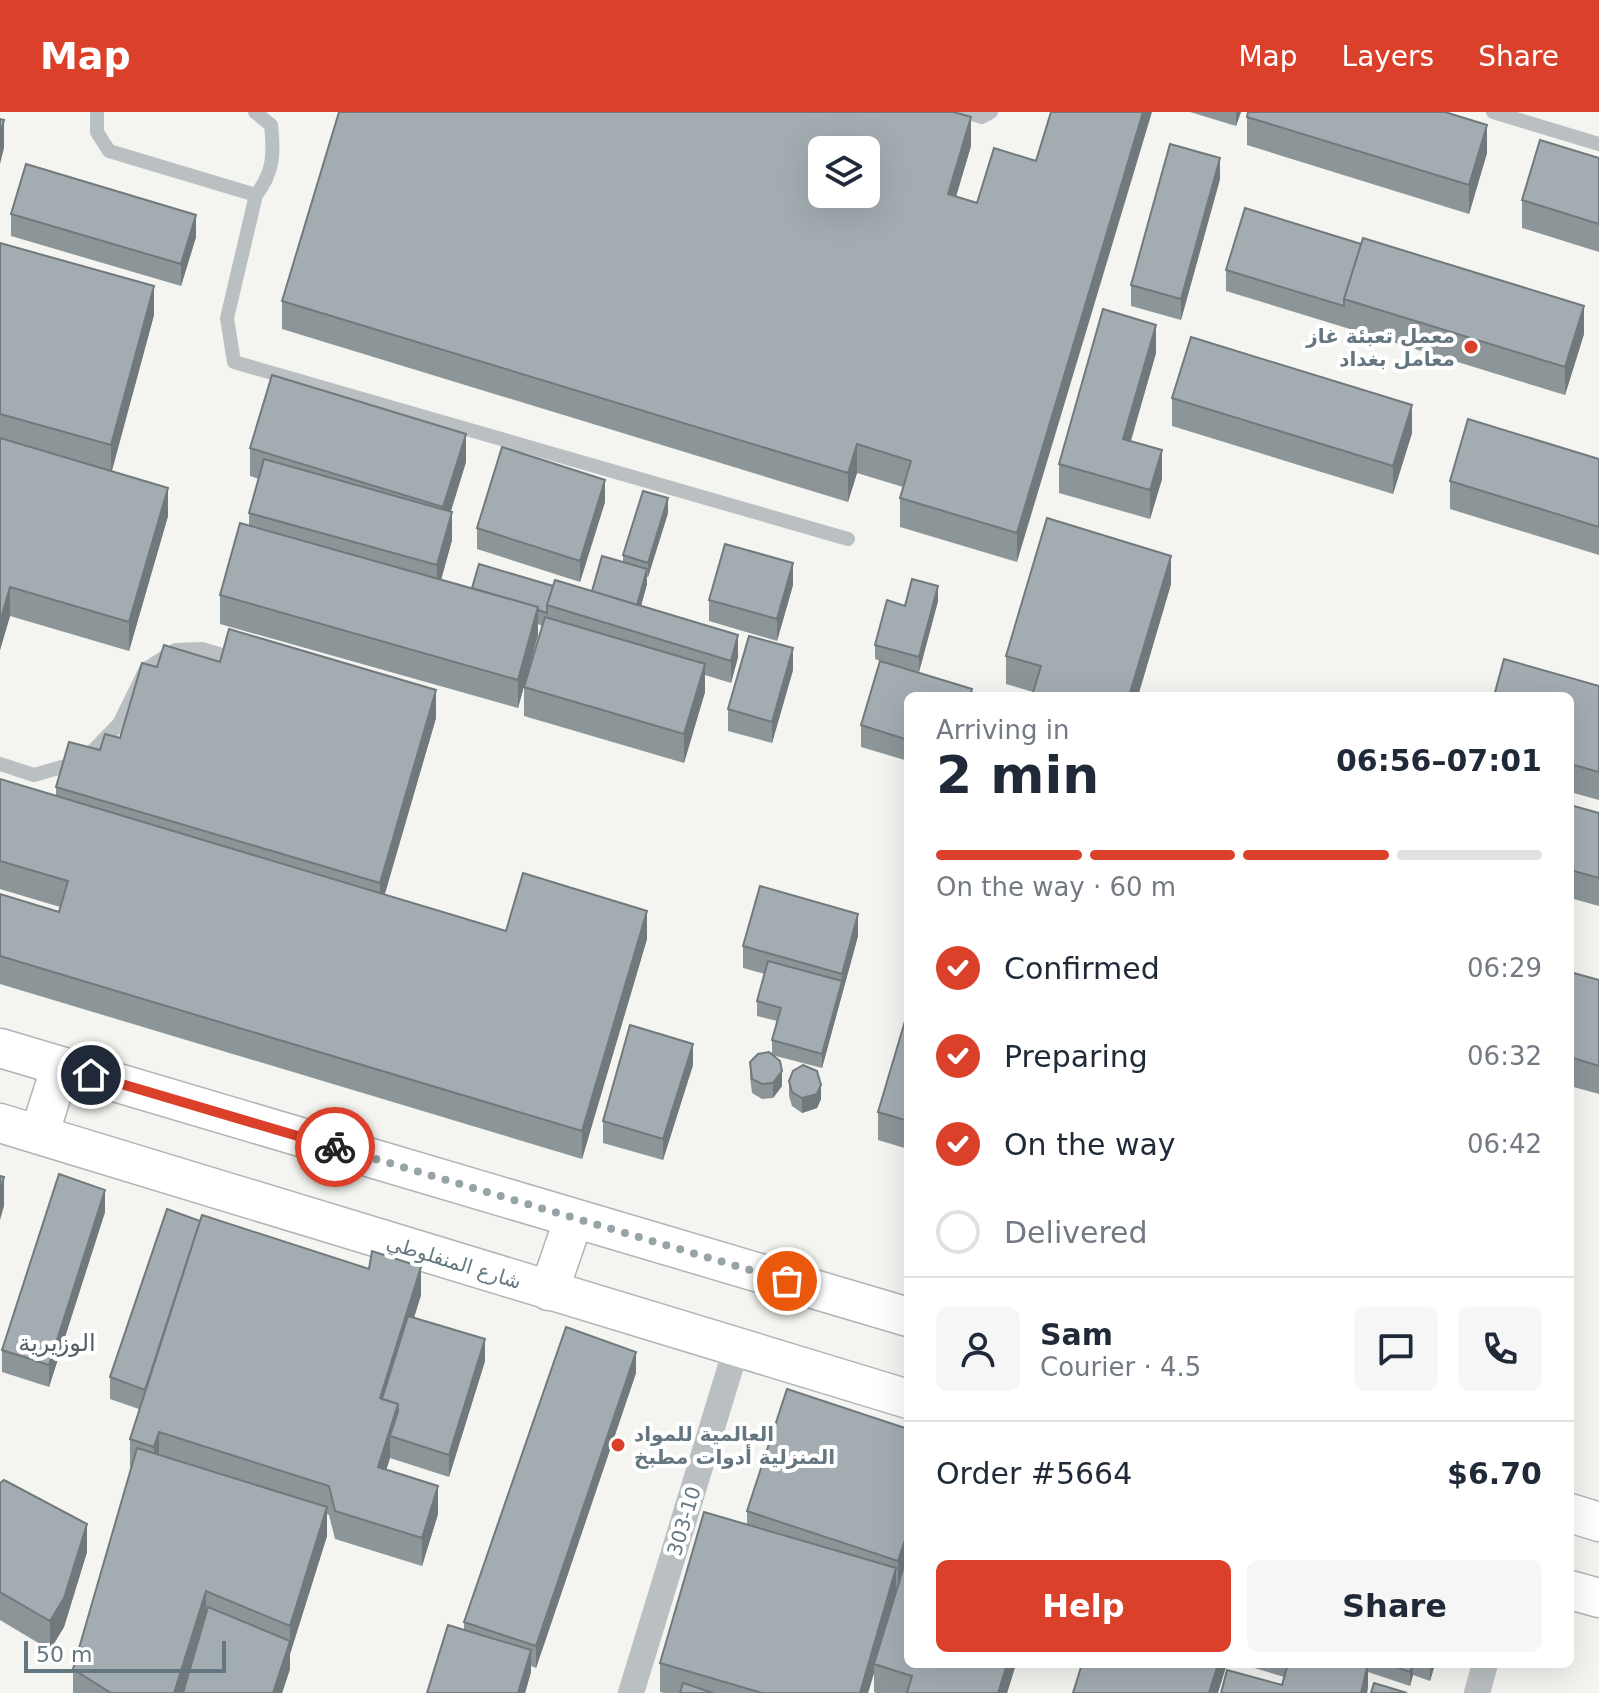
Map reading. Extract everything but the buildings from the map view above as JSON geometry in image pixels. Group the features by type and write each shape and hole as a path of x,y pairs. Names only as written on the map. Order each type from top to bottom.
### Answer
{"street":[{"path":"0,1048 904,1316"},
{"path":"39,1135 61,1066"},
{"name":"شارع المنفلوطي","path":"0,1123 904,1398"},
{"path":"549,1291 574,1218"},
{"name":"303-10","path":"631,1693 736,1349"},
{"path":"1574,1514 1599,1522"},
{"path":"1574,1591 1599,1598"},
{"path":"1477,1693 1484,1668"}],"lane":[{"path":"97,112 97,132 109,151 256,195"},
{"path":"255,112 271,125"},
{"path":"280,112 271,125 274,157 268,179 256,195 227,318 234,362 848,539"},
{"path":"966,112 982,117 991,112"},
{"path":"1493,112 1599,144"},
{"path":"0,764 34,775 83,761 119,724 146,669 176,650 202,649 262,666"}],"way so far":[{"path":"335,1147 787,1281"}],"place":[{"name":"معمل تعبئة غاز معامل بغداد","path":"1471,347"},
{"name":"العالمية للمواد المنزلية أدوات مطبخ","path":"618,1445"}],"district":[{"name":"الوزيرية","path":"57,1343"}],"route":[{"path":"91,1075 335,1147"}]}
